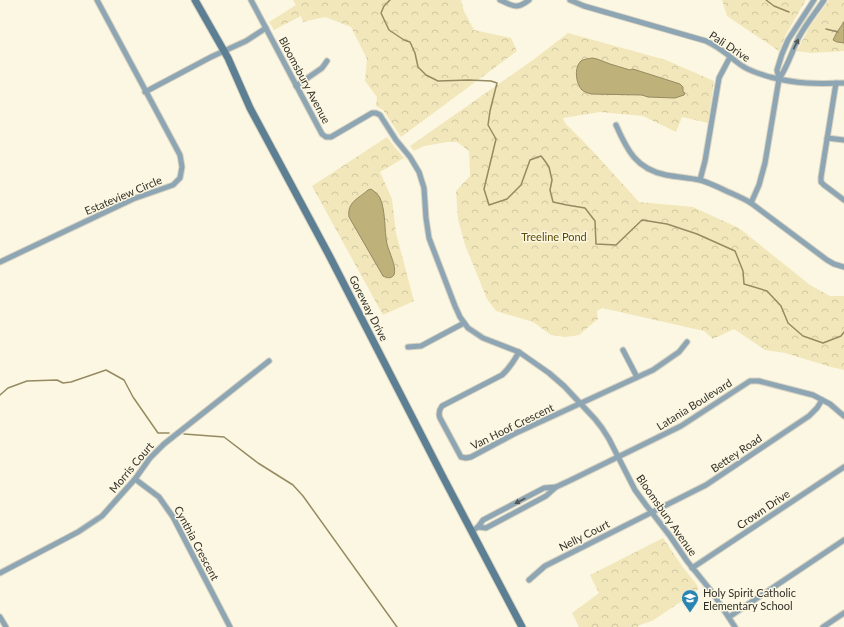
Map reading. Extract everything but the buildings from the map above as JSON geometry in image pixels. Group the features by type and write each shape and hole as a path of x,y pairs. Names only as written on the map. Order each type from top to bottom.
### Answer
{"street":[{"name":"Estateview Circle","path":"0,262 133,199 173,185 180,178 182,167 180,155 96,0"},
{"name":"Goreway Drive","path":"195,0 224,51 250,108 330,257 443,477 475,529 522,627"},
{"name":"Bloomsbury Avenue","path":"251,0 322,134 331,138 372,113 376,113 380,116 419,172 424,188 426,218 431,244 455,306 464,323 468,328 482,338 519,352 554,376 581,403 602,428 635,490 692,568 712,592 735,627"},
{"path":"500,0 517,7 529,0"},
{"name":"Pali Drive","path":"570,0 584,6 697,38 713,45 742,66 761,75 807,84 844,83"},
{"path":"751,203 759,185 766,162 779,79 777,70 788,40 814,0"},
{"path":"779,79 785,71 790,56 803,30 824,0"},
{"path":"146,92 266,28"},
{"path":"700,180 705,160 719,78 730,57"},
{"path":"296,86 322,68 327,61"},
{"path":"836,83 821,182 844,200"},
{"path":"616,125 630,153 644,167 664,175 700,180 743,198 827,260 844,267"},
{"path":"827,138 844,140"},
{"path":"408,347 421,346 464,323"},
{"path":"581,403 653,370 679,352 687,342"},
{"path":"624,350 637,377"},
{"name":"Van Hoof Crescent","path":"519,352 512,365 502,374 440,408 440,418 461,457 471,457 516,433 581,403"},
{"name":"Morris Court","path":"0,573 78,532 102,516 135,479 150,458 164,444 269,361"},
{"name":"Latania Boulevard","path":"475,529 486,528 546,496 556,487 681,426 750,381 755,380 813,395 830,404 844,416"},
{"name":"Bettey Road","path":"652,512 706,485 812,414 818,408 822,400"},
{"name":"Crown Drive","path":"692,568 844,467"},
{"name":"Cynthia Crescent","path":"135,479 159,497 173,517 230,627"},
{"name":"Latania Boulevard","path":"475,529 483,520 544,488 556,487"},
{"name":"Nelly Court","path":"529,580 544,566 652,512"},
{"path":"729,617 844,540"},
{"path":"823,627 844,613"},
{"path":"0,617 6,627"}],"green space":[{"path":"293,0 461,0 464,11 474,30 511,38 517,51 401,137 383,110 376,106 377,97 365,81 367,59 351,27 325,17 303,22 301,16 274,30 269,22 296,5"},
{"path":"722,0 806,0 786,34 779,51 727,16"},
{"path":"829,0 844,0 844,51 811,53 797,51 809,28"},
{"name":"Treeline Pond","path":"568,33 666,60 714,81 708,123 682,117 676,132 643,116 600,112 563,118 565,123 639,202 693,207 739,228 810,285 830,296 844,296 844,370 785,353 765,350 734,329 713,339 704,331 602,308 597,311 598,319 579,335 565,337 551,335 533,322 496,311 487,299 465,245 458,219 456,191 470,176 469,151 457,142 424,146 414,151 410,146 533,60"},
{"path":"387,137 404,158 380,172 392,199 396,233 414,301 383,315 312,186"},
{"path":"663,538 697,585 697,591 652,621 637,627 579,627 572,613 599,593 590,575"}],"shaded area":[{"path":"844,22 844,43 837,42 833,40"},
{"path":"592,58 680,84 683,87 683,92 685,93 684,95 675,98 648,97 642,95 591,94 582,90 578,84 576,72 581,61"},
{"path":"371,189 376,193 382,203 387,244 395,272 390,278 383,276 349,217 351,204"}],"waterway":[{"path":"390,0 384,6 381,13 389,30 404,40 410,42 415,53 418,67 426,75 438,81 469,80 491,81 497,83 488,125 496,139 484,189 489,205 507,199 521,185 530,160 541,156 549,167 552,180 550,190 553,202 585,208 595,221 596,244 616,245 642,220 667,224 697,234 735,251 743,271 744,284 767,291 781,306 788,323 803,336 823,343 841,336 844,332"},
{"path":"766,0 774,6 789,12"},
{"path":"826,29 838,32"},
{"path":"0,395 8,388 27,381 57,380 63,383 71,382 106,370 124,380 133,397 158,433 169,433"},
{"path":"184,434 224,437 258,463 293,485 303,496 397,627"}],"place":[{"name":"Holy Spirit Catholic Elementary School","path":"690,613"}]}
